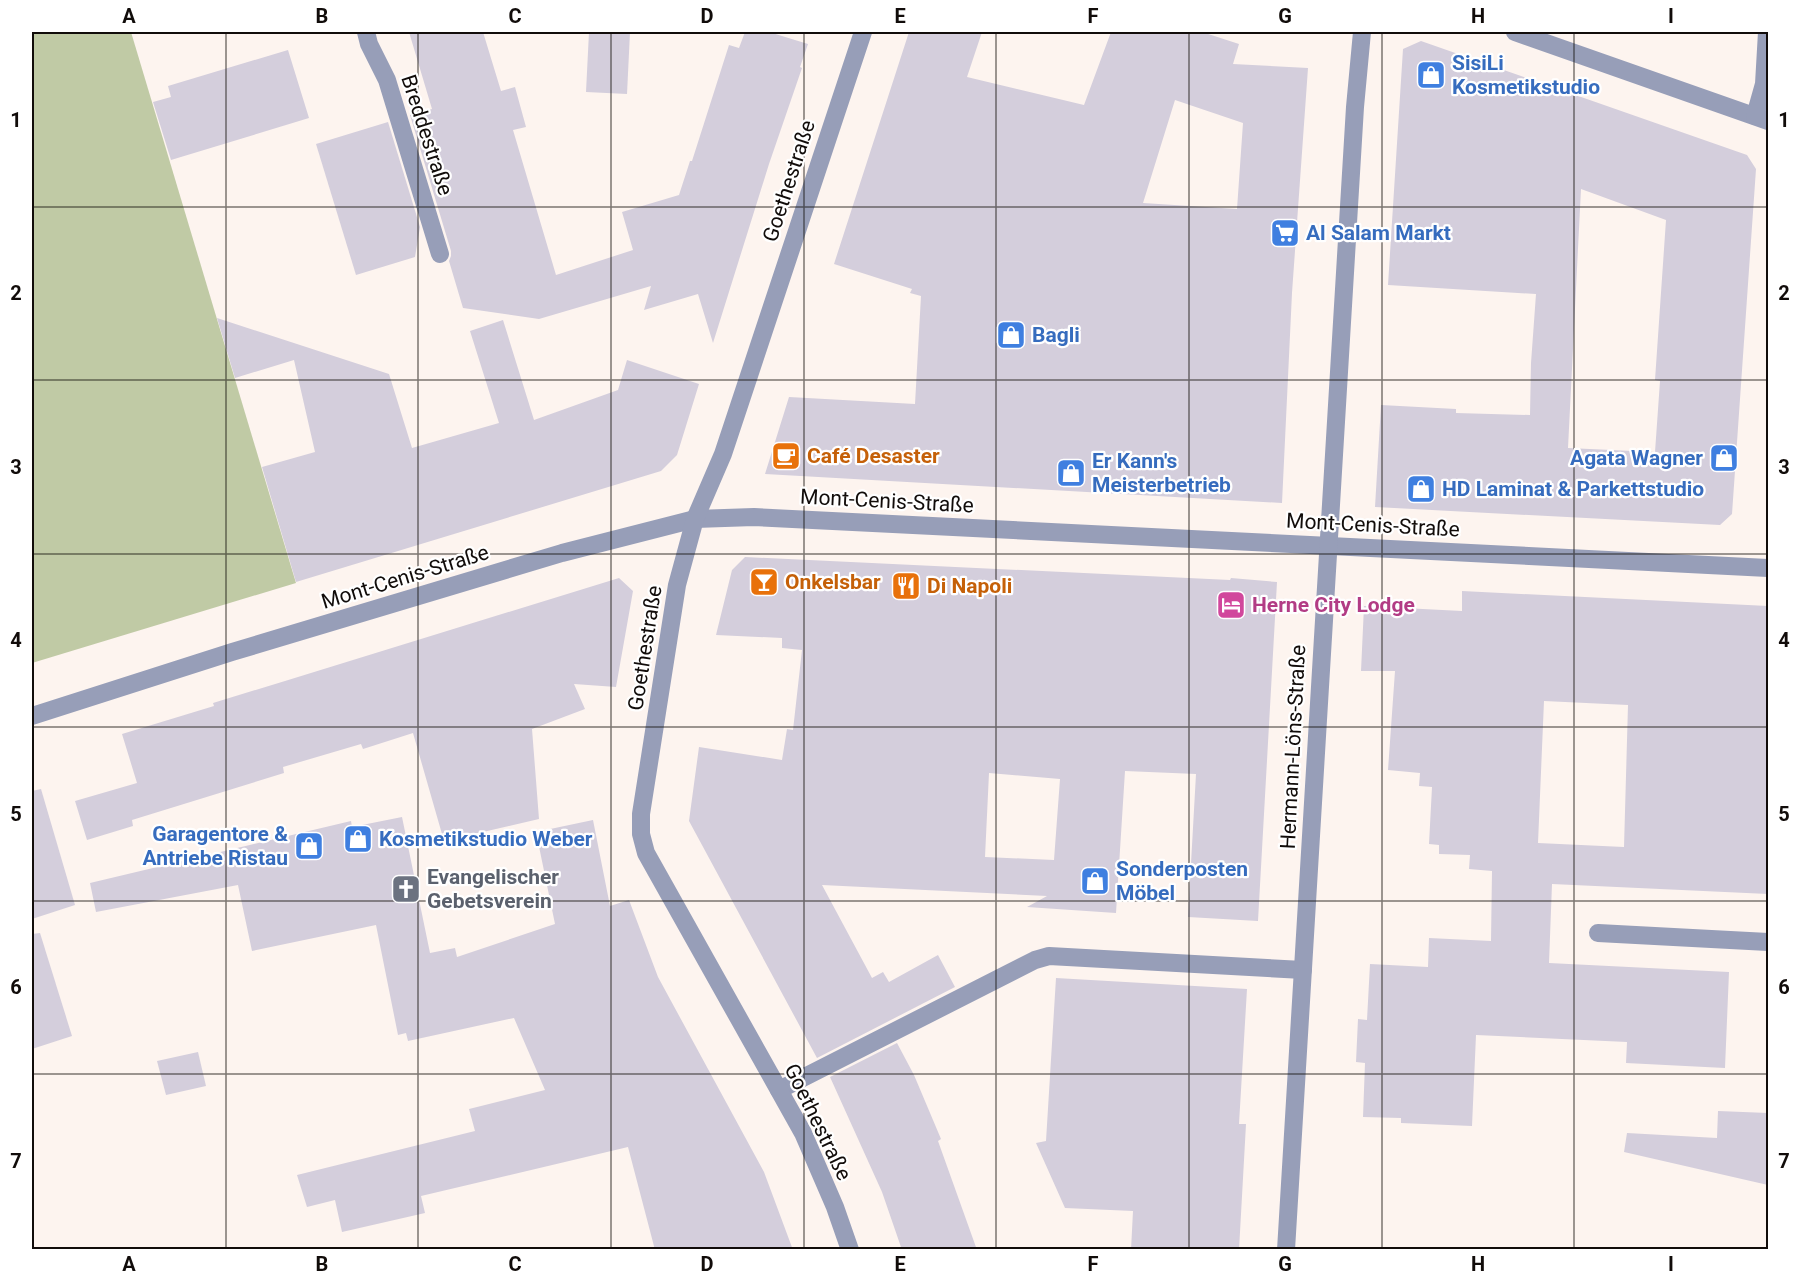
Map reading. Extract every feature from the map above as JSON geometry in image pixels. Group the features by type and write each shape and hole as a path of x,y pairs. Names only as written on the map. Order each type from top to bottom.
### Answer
{"street":[{"name":"Breddestraße","path":"366,32 369,44 387,80 440,254"},
{"name":"Goethestraße","path":"850,1250 835,1207 803,1133 646,853 641,834 641,813 677,585 695,519 723,454 863,32"},
{"name":"Hermann-Löns-Straße","path":"1286,1250 1327,545 1355,107 1362,32"},
{"path":"1515,32 1762,118 1767,32"},
{"name":"Mont-Cenis-Straße","path":"32,716 232,652 562,553 695,519 754,517 1768,566"},
{"path":"1598,933 1768,942"},
{"path":"779,1090 1035,960 1049,956 1303,970"}],"green space":[{"path":"32,32 131,32 296,583 32,663"}],"building":[{"path":"409,32 483,32 501,91 515,87 526,127 513,130 556,275 633,250 622,212 679,195 729,45 739,48 745,32 769,32 808,44 713,343 698,294 644,310 651,286 539,319 463,308 449,261 451,251 410,115 432,109"},
{"path":"589,32 630,32 627,94 586,92"},
{"path":"909,32 982,32 967,77 1084,105 1111,32 1202,32 1239,44 1233,64 1308,68 1292,293 1282,503 765,474 789,397 915,404 921,296 910,293 912,289 834,264","holes":["1175,100 1243,123 1237,209 1143,203"]},
{"path":"1421,41 1747,155 1756,169 1732,514 1720,525 1375,507 1381,405 1456,409 1456,413 1530,415 1536,294 1388,285 1403,49","holes":["1581,189 1666,220 1655,380 1660,381 1655,452 1568,448"]},
{"path":"288,50 309,118 171,160 153,102 171,97 168,86"},
{"path":"388,122 420,227 415,257 356,275 316,144"},
{"path":"217,318 389,374 412,448 499,423 470,331 503,320 534,420 618,390 627,360 699,384 677,455 661,471 296,582 262,467 315,452 294,360 235,378"},
{"path":"745,557 1230,580 1231,578 1277,582 1258,921 1188,917 1196,774 1125,771 1116,913 1027,907 1047,896 822,885 872,978 883,972 889,982 938,955 955,987 817,1058 689,821 699,747 782,760 787,729 793,730 802,650 782,648 782,638 716,635 732,570","holes":["989,773 1060,779 1054,860 985,857"]},
{"path":"619,578 633,591 616,687 574,684 585,709 532,729 539,819 444,841 413,733 363,749 361,744 283,767 284,773 132,820 133,826 87,840 75,801 137,783 122,734 214,706 213,703"},
{"path":"1462,591 1768,606 1766,721 1768,721 1768,894 1552,884 1549,963 1729,972 1725,1068 1626,1063 1627,1042 1476,1035 1472,1126 1401,1123 1401,1118 1363,1117 1365,1063 1356,1062 1358,1019 1367,1020 1370,964 1428,967 1429,938 1491,941 1492,871 1469,869 1470,855 1439,854 1439,845 1429,844 1432,787 1419,786 1420,773 1388,770 1395,671 1361,671 1364,606 1462,611","holes":["1544,701 1628,705 1624,847 1538,843"]},
{"path":"41,789 75,905 32,919 32,791"},
{"path":"402,817 430,953 455,948 457,957 555,924 536,832 593,820 610,906 629,900 658,977 764,1172 793,1250 655,1250 628,1147 421,1196 425,1213 342,1232 335,1200 307,1207 297,1175 475,1131 469,1109 545,1090 514,1018 408,1041 406,1033 398,1035 376,925 252,951 238,885 96,912 90,883 351,821 352,827"},
{"path":"40,933 72,1036 32,1049 32,934"},
{"path":"1056,978 1247,989 1239,1124 1246,1124 1239,1250 1131,1250 1133,1211 1065,1208 1036,1143 1046,1141"},
{"path":"897,1043 914,1075 941,1139 938,1141 977,1250 902,1250 882,1192 830,1077"},
{"path":"198,1052 206,1086 166,1095 157,1061"},
{"path":"1718,1111 1768,1113 1768,1185 1624,1152 1627,1133 1717,1138"}],"place":[{"name":"SisiLi Kosmetikstudio","path":"1431,75"},
{"name":"Al Salam Markt","path":"1285,233"},
{"name":"Bagli","path":"1011,335"},
{"name":"Café Desaster","path":"786,456"},
{"name":"Agata Wagner","path":"1724,458"},
{"name":"Er Kann's Meisterbetrieb","path":"1071,473"},
{"name":"HD Laminat & Parkettstudio","path":"1421,489"},
{"name":"Onkelsbar","path":"764,582"},
{"name":"Di Napoli","path":"906,586"},
{"name":"Herne City Lodge","path":"1231,605"},
{"name":"Kosmetikstudio Weber","path":"358,839"},
{"name":"Garagentore & Antriebe Ristau","path":"309,846"},
{"name":"Sonderposten Möbel","path":"1095,881"},
{"name":"Evangelischer Gebetsverein","path":"406,889"}]}
